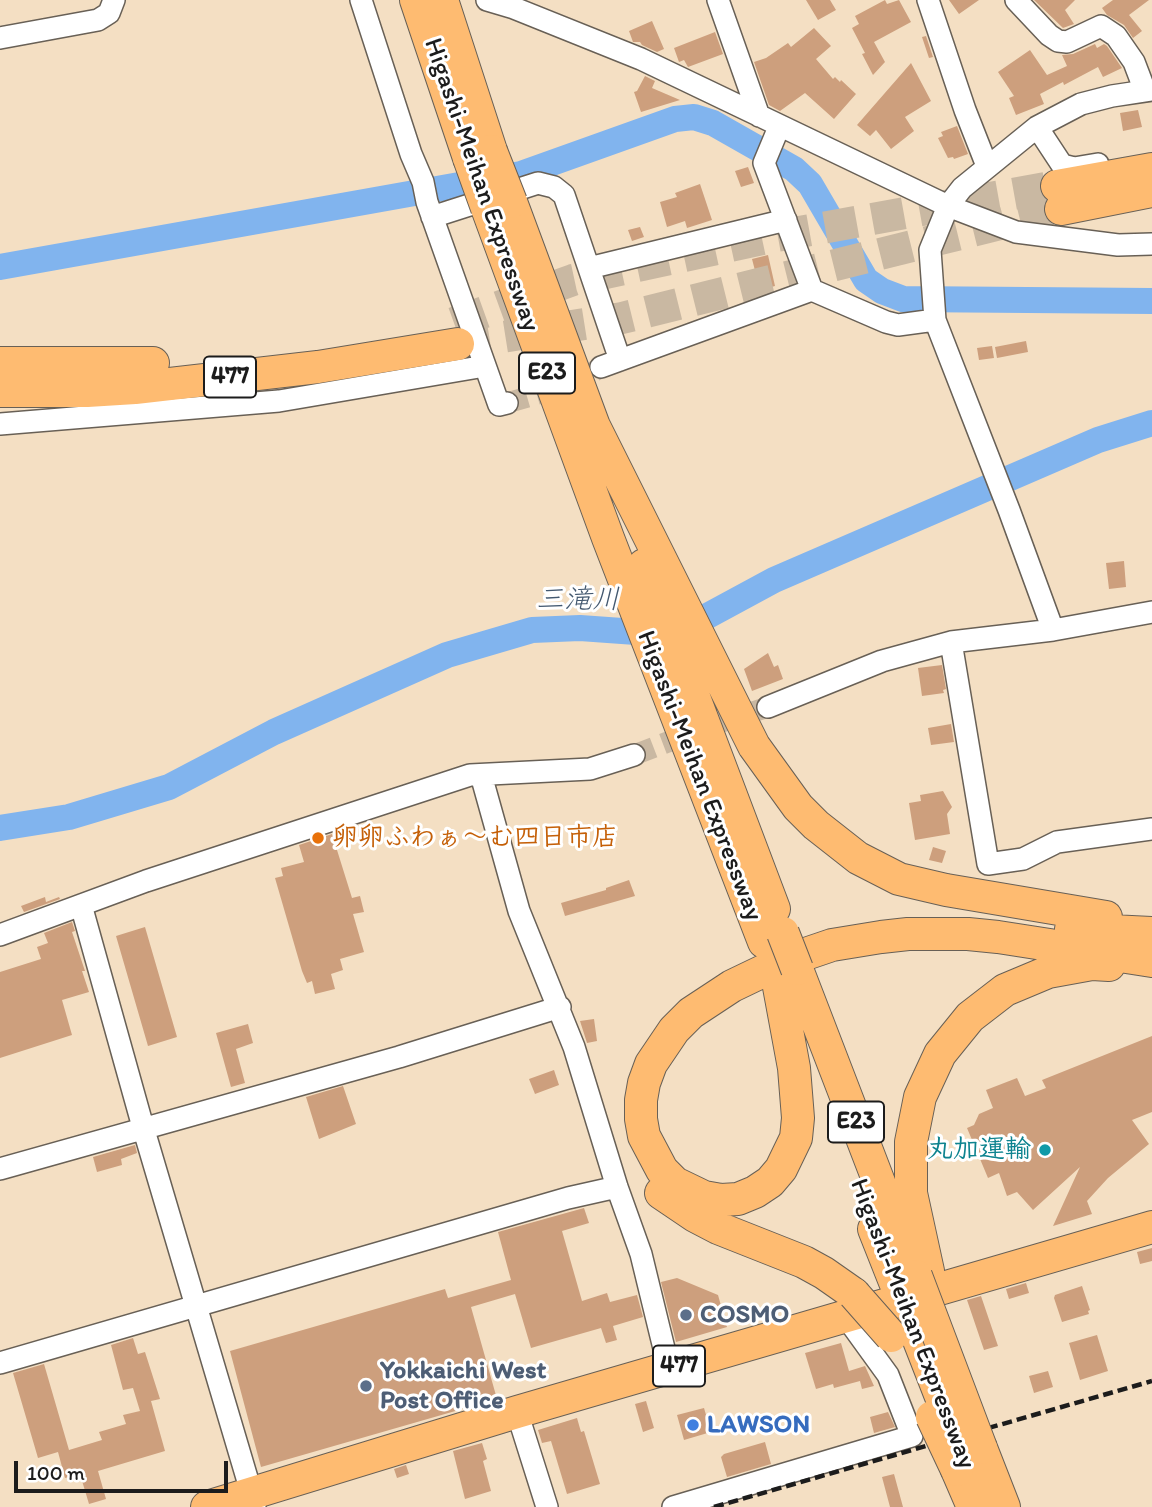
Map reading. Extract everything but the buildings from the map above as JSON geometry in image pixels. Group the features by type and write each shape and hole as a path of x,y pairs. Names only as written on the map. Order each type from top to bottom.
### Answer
{"highway":[{"name":"Higashi-Meihan Expressway","path":"416,0 480,154 676,649 773,937 913,1276 948,1412"},
{"name":"Higashi-Meihan Expressway","path":"442,0 480,154"},
{"path":"1152,169 1059,198 1152,191"},
{"name":"Higashi-Meihan Expressway","path":"499,205 591,420 628,533"},
{"name":"477","path":"0,375 144,376 318,367 456,334"},
{"name":"477","path":"0,363 144,376"},
{"name":"477","path":"0,391 87,391 144,376"},
{"name":"477","path":"0,403 108,396 144,376"},
{"path":"628,533 676,649 816,825 858,858 878,870 920,886 1076,910 1152,927"},
{"path":"902,1330 850,1305 824,1273 804,1262 718,1228 658,1191 635,1158 624,1120 624,1098 635,1058 653,1030 693,991 737,965 783,944 836,928 866,922 930,917 1075,930 1152,933"},
{"path":"787,972 798,1118 796,1138 781,1169 770,1182 755,1192 738,1199 704,1197 675,1183 662,1170 644,1136 641,1100 651,1065 674,1030 702,1005 732,986 782,962 832,946 908,934 998,937 1152,963"},
{"path":"913,1276 911,1142 920,1097 940,1054 970,1017 1005,990 1025,981 1048,972 1091,964 1152,963"},
{"name":"477","path":"207,1507 254,1500 517,1412 669,1369 850,1305 1152,1227"},
{"name":"Higashi-Meihan Expressway","path":"913,1276 902,1330 948,1412 969,1462 983,1507"},
{"name":"Higashi-Meihan Expressway","path":"969,1462 1004,1507"},
{"path":"969,1462 973,1507"}],"street":[{"path":"0,38 98,20 109,13 114,0"},
{"path":"361,0 411,154 499,405 507,403"},
{"path":"718,0 759,116"},
{"path":"929,0 965,110 987,166"},
{"path":"1016,0 1058,41 1067,43 1101,26 1116,36 1149,91 1111,96 1081,104 1037,127 962,188 948,206 930,250 934,314 1053,630"},
{"path":"493,1 641,59 759,116 776,134 1016,232 1097,243 1152,244"},
{"path":"1037,127 1062,165 1069,168 1152,154"},
{"path":"776,134 765,161 812,290"},
{"path":"427,200 538,183 554,187 564,195 589,268 611,363 812,290 886,323 898,325 934,314"},
{"path":"589,268 786,220"},
{"path":"0,424 279,401 485,366"},
{"path":"768,707 881,661 951,642 1053,630 1152,612"},
{"path":"951,642 988,864 1023,859 1057,842 1152,829"},
{"path":"0,935 146,881 470,775 590,769 634,755"},
{"path":"481,775 519,911 559,1007 641,1254 669,1369"},
{"path":"81,905 143,1127 254,1500"},
{"path":"0,1169 399,1057 559,1007"},
{"path":"0,1363 568,1198 617,1187"},
{"path":"673,1507 912,1436 888,1376 850,1305"},
{"path":"517,1412 547,1507"}],"waterway":[{"path":"0,267 521,174 675,119 694,117 713,123 794,169 810,184 866,280 882,291 903,299 1152,301"},
{"name":"三滝川","path":"0,828 69,817 169,787 274,732 447,655 532,630 580,628 650,633 700,620 774,580 1098,440 1152,423"}],"tunnel":[{"path":"454,323 573,280 777,236 1057,186"},
{"path":"458,344 622,318 1061,209"},
{"path":"507,403 576,383 601,367"},
{"path":"634,755 768,707"}],"railway":[{"path":"714,1507 1152,1381"}],"place":[{"name":"卵卵ふわぁ～む四日市店","path":"318,838"},
{"name":"丸加運輸","path":"1045,1150"},
{"name":"COSMO","path":"686,1315"},
{"name":"Yokkaichi West Post Office","path":"366,1386"},
{"name":"LAWSON","path":"693,1425"}]}
